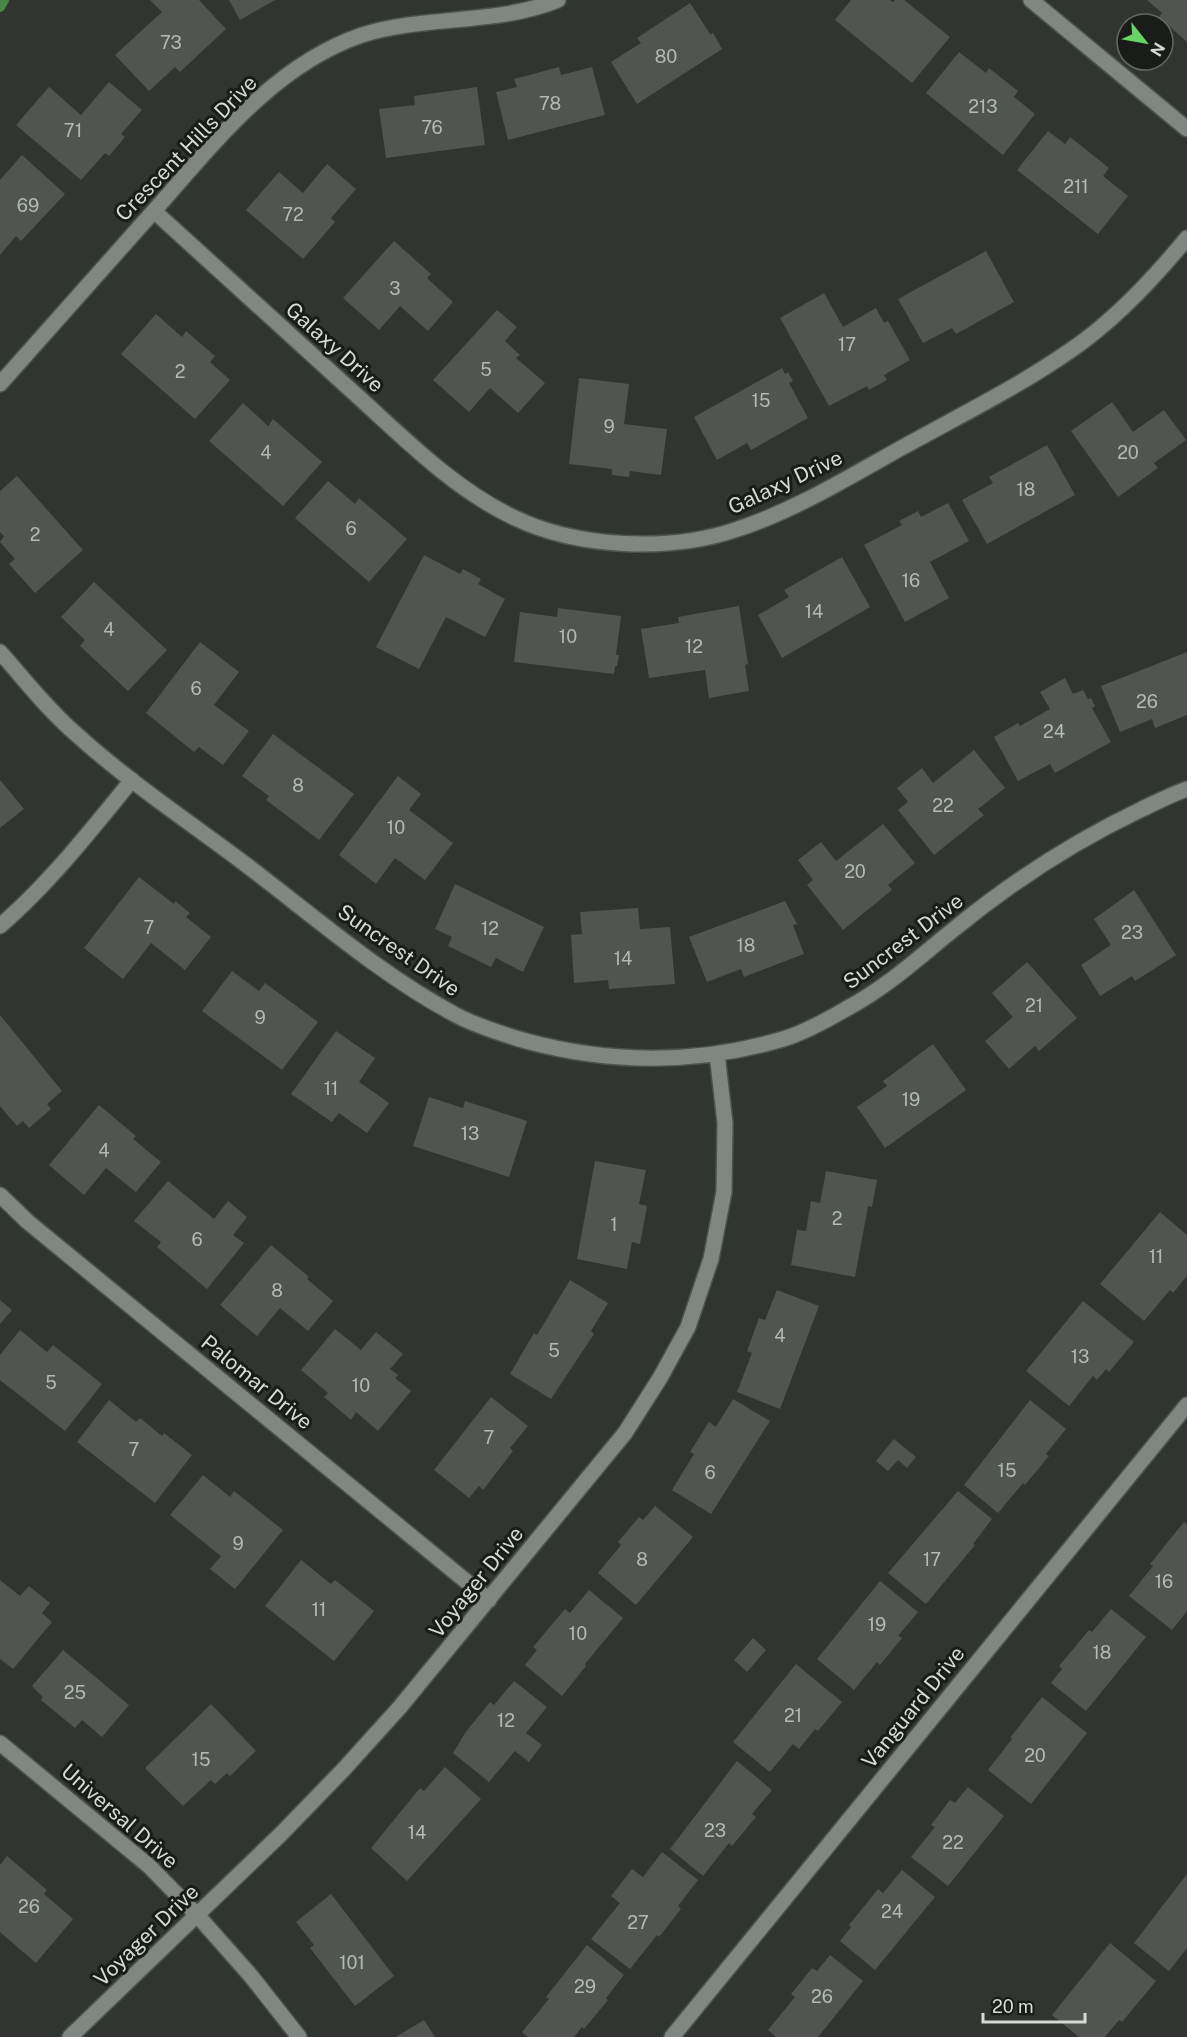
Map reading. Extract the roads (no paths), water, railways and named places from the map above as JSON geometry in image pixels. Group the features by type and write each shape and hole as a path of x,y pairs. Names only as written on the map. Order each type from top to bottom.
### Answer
{"street":[{"name":"Crescent Hills Drive","path":"0,384 236,120 287,75 329,50 363,35 413,24 491,15 545,5 558,0"},
{"path":"1031,0 1187,129"},
{"name":"Galaxy Drive","path":"154,211 418,451 481,499 516,519 555,532 597,542 645,543 693,540 734,531 817,494 1007,389 1072,350 1115,314 1158,273 1187,237"},
{"name":"Suncrest Drive","path":"0,652 76,734 132,780 400,982 457,1016 503,1035 556,1049 618,1058 664,1059 717,1054 786,1038 848,1008 903,973 955,928 1013,885 1070,848 1127,817 1187,789"},
{"path":"0,926 30,900 132,780"},
{"name":"Voyager Drive","path":"70,2037 281,1834 344,1769 400,1707 625,1433 660,1378 688,1327 711,1258 724,1192 725,1123 717,1054"},
{"name":"Palomar Drive","path":"0,1195 28,1222 489,1600"},
{"name":"Vanguard Drive","path":"672,2037 1187,1404"},
{"name":"Universal Drive","path":"0,1743 149,1866 252,1976 299,2037"}],"waterway":[{"path":"0,7 4,0"}]}
